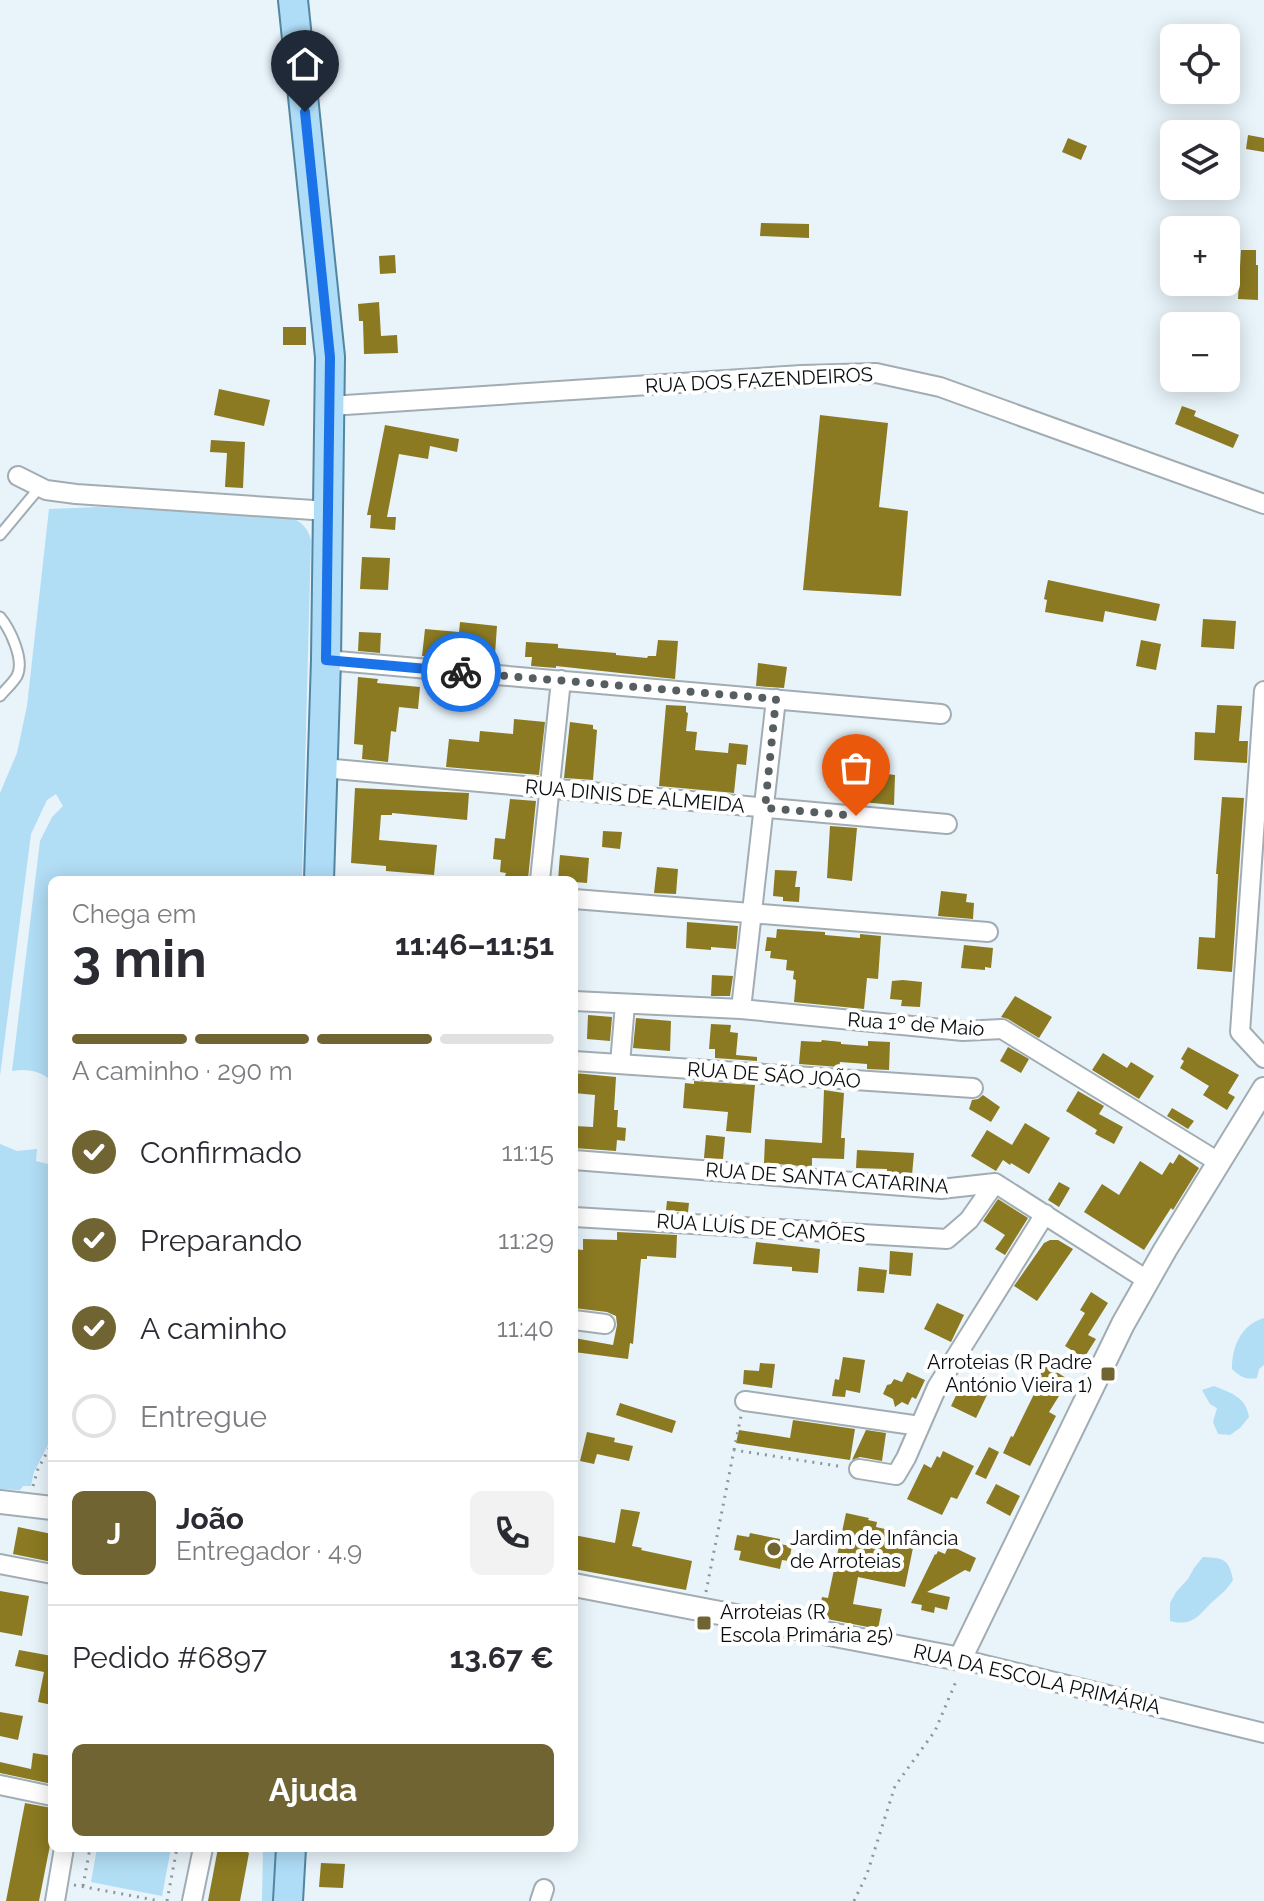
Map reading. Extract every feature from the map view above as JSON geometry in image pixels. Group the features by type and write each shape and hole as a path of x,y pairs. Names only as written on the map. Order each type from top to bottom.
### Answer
{"main road":[{"path":"293,0 330,357 319,876"},
{"path":"288,1901 291,1852"}],"street":[{"name":"RUA DOS FAZENDEIROS","path":"330,406 802,375 876,373 940,387 1264,504"},
{"path":"18,476 46,490 76,494 328,511"},
{"path":"326,660 941,714"},
{"path":"540,876 561,680"},
{"path":"1264,691 1240,1032 1264,1058"},
{"path":"741,1009 776,699"},
{"name":"RUA DINIS DE ALMEIDA","path":"323,768 947,824"},
{"path":"578,899 988,932"},
{"name":"Rua 1º de Maio","path":"578,1001 741,1009 963,1031 1002,1029 1220,1163"},
{"path":"620,1064 625,1004"},
{"name":"RUA DE SÃO JOÃO","path":"578,1061 973,1088"},
{"path":"960,1659 1123,1324 1264,1089"},
{"name":"RUA DE SANTA CATARINA","path":"578,1160 941,1189 995,1183"},
{"path":"995,1183 1147,1280"},
{"name":"RUA LUÍS DE CAMÕES","path":"578,1217 947,1239 969,1220 995,1183"},
{"path":"859,1469 896,1475 937,1387 1045,1214"},
{"path":"578,1321 605,1324"},
{"path":"745,1401 920,1426"},
{"path":"0,1502 41,1506"},
{"path":"0,1564 48,1573"},
{"name":"RUA DA ESCOLA PRIMÁRIA","path":"578,1586 960,1659 1264,1733"},
{"path":"0,1785 48,1795"},
{"path":"56,1897 63,1852"},
{"path":"192,1901 202,1852"}],"lane":[{"path":"0,535 40,487"},
{"path":"0,617 11,630 19,663 18,676 0,696"}],"path":[{"path":"702,1609 745,1401"},
{"path":"734,1450 859,1469"},
{"path":"41,1506 34,1480 48,1451"},
{"path":"854,1901 867,1874 895,1786 935,1731 956,1683 960,1659"},
{"path":"83,1886 89,1852"},
{"path":"167,1901 176,1852"},
{"path":"56,1897 72,1897 74,1884 160,1901"}],"shaded area":[{"path":"98,507 289,517 300,523 311,540 302,876 48,876 48,1078 34,1071 12,1071 40,841 52,817 63,806 56,794 47,800 31,834 0,1076 0,793 17,753 27,706 49,509"},
{"path":"0,1144 17,1151 37,1149 36,1161 48,1164 48,1445 34,1472 31,1486 23,1486 20,1490 0,1489"},
{"path":"1264,1318 1264,1365 1259,1369 1257,1378 1243,1377 1232,1369 1236,1345 1249,1326"},
{"path":"1214,1386 1237,1397 1247,1410 1249,1417 1230,1435 1218,1434 1213,1422 1217,1408 1210,1404 1202,1390"},
{"path":"1203,1557 1224,1561 1230,1568 1233,1580 1193,1620 1170,1621 1170,1603"},
{"path":"96,1852 170,1852 162,1896 91,1882"},
{"path":"263,1852 276,1852 275,1901 262,1901"}],"building":[{"path":"1248,135 1264,138 1264,152 1246,149"},
{"path":"1068,138 1087,146 1081,160 1062,152"},
{"path":"761,223 809,224 809,238 760,236"},
{"path":"1241,250 1256,250 1258,300 1238,299"},
{"path":"395,255 396,273 380,274 379,256"},
{"path":"379,302 381,336 397,335 398,353 364,354 363,321 359,321 358,304"},
{"path":"283,327 306,327 306,345 283,345"},
{"path":"219,389 270,400 264,426 214,415"},
{"path":"1182,406 1196,411 1194,416 1239,435 1233,448 1175,424"},
{"path":"820,415 888,423 879,507 908,511 901,596 803,590"},
{"path":"385,425 459,439 457,452 430,446 428,459 399,454 387,517 396,517 395,530 370,528 371,515 367,515"},
{"path":"211,440 245,442 243,488 225,487 227,453 210,452"},
{"path":"362,557 390,558 388,590 360,589"},
{"path":"1048,580 1160,604 1156,621 1105,611 1103,622 1045,612"},
{"path":"1203,619 1236,621 1234,649 1201,647"},
{"path":"460,622 497,626 495,654 490,653 489,662 422,656 425,629 459,632"},
{"path":"359,632 381,633 380,653 358,651"},
{"path":"658,640 678,641 675,679 531,666 532,657 525,657 526,642 647,658 656,656"},
{"path":"1141,640 1161,644 1156,670 1136,666"},
{"path":"758,663 787,667 784,688 756,686"},
{"path":"358,677 378,679 377,683 420,687 418,709 399,707 396,732 391,731 388,762 362,759 363,745 354,744"},
{"path":"666,705 686,706 686,731 697,732 695,750 728,753 729,743 748,745 746,765 737,764 734,793 659,786"},
{"path":"1217,705 1242,706 1239,741 1248,741 1247,763 1194,760 1195,732 1215,733"},
{"path":"514,719 545,722 539,775 446,767 449,739 479,742 480,731 513,734"},
{"path":"570,722 593,725 593,729 597,730 593,780 564,778"},
{"path":"853,770 895,775 894,805 851,801"},
{"path":"355,788 469,793 467,820 392,813 381,815 379,840 437,845 434,875 386,871 386,866 351,863"},
{"path":"1222,797 1244,798 1232,972 1197,969 1199,937 1215,938"},
{"path":"510,799 536,801 528,876 505,876 506,873 500,872 501,860 493,859 495,838 505,839"},
{"path":"830,826 857,828 852,881 827,878"},
{"path":"603,831 622,832 620,849 602,847"},
{"path":"560,855 589,858 587,883 578,882 578,876 558,876"},
{"path":"657,867 678,869 676,894 654,893"},
{"path":"775,870 797,871 795,887 800,887 799,902 783,901 783,897 773,896"},
{"path":"941,891 967,894 966,902 974,903 973,919 938,916"},
{"path":"687,922 738,926 736,949 686,948"},
{"path":"777,929 860,938 860,934 881,936 878,979 867,978 864,1009 794,1002 794,971 786,970 787,960 770,958 771,951 765,951 767,937 776,938"},
{"path":"964,945 993,948 991,968 961,968"},
{"path":"712,975 733,976 730,996 711,996"},
{"path":"892,981 922,982 920,1007 901,1006 902,1000 890,999"},
{"path":"1015,996 1052,1017 1039,1038 1001,1017"},
{"path":"588,1015 612,1017 610,1041 587,1039"},
{"path":"636,1018 671,1021 670,1051 633,1048"},
{"path":"711,1024 731,1025 730,1032 738,1033 736,1055 757,1057 757,1061 715,1058 715,1049 709,1049"},
{"path":"822,1040 868,1046 868,1041 890,1042 889,1070 867,1069 867,1064 840,1062 839,1067 799,1064 801,1041"},
{"path":"1008,1047 1029,1059 1021,1073 1000,1061"},
{"path":"1188,1047 1239,1075 1228,1093 1235,1097 1227,1110 1203,1095 1209,1086 1180,1068"},
{"path":"1103,1053 1127,1068 1131,1062 1154,1076 1139,1099 1092,1070"},
{"path":"578,1073 616,1077 614,1110 618,1110 617,1127 626,1128 625,1141 617,1140 616,1151 578,1148 578,1126 593,1127 595,1095 578,1093"},
{"path":"694,1081 755,1085 751,1133 726,1131 728,1112 683,1108 685,1083 694,1084"},
{"path":"824,1090 844,1093 841,1138 845,1138 844,1159 812,1158 812,1167 764,1163 765,1139 822,1143"},
{"path":"1078,1091 1104,1106 1099,1114 1123,1127 1114,1144 1095,1134 1097,1130 1066,1111"},
{"path":"983,1095 1000,1107 991,1122 969,1109 972,1100"},
{"path":"1172,1108 1194,1121 1188,1129 1167,1116"},
{"path":"1025,1123 1050,1138 1029,1174 1003,1160 996,1171 971,1156 987,1130 1012,1145"},
{"path":"706,1135 725,1137 723,1159 704,1158"},
{"path":"857,1150 914,1153 912,1175 887,1173 887,1169 856,1168"},
{"path":"1179,1154 1199,1168 1144,1250 1084,1212 1102,1184 1119,1195 1140,1161 1162,1175"},
{"path":"1059,1182 1070,1188 1059,1207 1048,1200"},
{"path":"998,1199 1028,1218 1005,1255 995,1249 1005,1235 983,1221"},
{"path":"667,1201 689,1203 688,1212 666,1210"},
{"path":"617,1232 677,1235 676,1258 647,1256 647,1259 641,1259 633,1344 630,1343 628,1359 578,1353 578,1339 613,1345 617,1325 616,1316 607,1312 578,1308 578,1249 583,1250 583,1239 617,1240"},
{"path":"1058,1240 1073,1249 1037,1301 1014,1286 1044,1243"},
{"path":"756,1242 820,1249 818,1273 753,1264"},
{"path":"890,1251 913,1253 911,1276 889,1274"},
{"path":"859,1267 887,1270 884,1293 857,1291"},
{"path":"1091,1292 1108,1303 1088,1335 1096,1339 1084,1358 1065,1346 1085,1313 1080,1310"},
{"path":"937,1303 964,1315 951,1342 924,1329"},
{"path":"843,1357 865,1360 860,1393 846,1390 845,1397 832,1396 835,1379 839,1380"},
{"path":"760,1363 775,1364 772,1388 743,1384 744,1370 759,1371"},
{"path":"1046,1365 1069,1380 1049,1412 1056,1416 1030,1466 1003,1453 1036,1390 1032,1388"},
{"path":"907,1372 925,1380 916,1399 912,1397 908,1405 902,1402 895,1407 893,1399 883,1394 894,1379 902,1382"},
{"path":"967,1380 988,1393 976,1418 951,1406 963,1381"},
{"path":"620,1403 676,1421 672,1433 616,1415"},
{"path":"793,1420 855,1429 850,1460 736,1443 739,1430 790,1438"},
{"path":"866,1430 886,1433 882,1461 860,1457 852,1460"},
{"path":"587,1432 615,1438 614,1442 633,1446 629,1461 597,1454 594,1464 580,1461"},
{"path":"989,1447 999,1452 986,1479 975,1474"},
{"path":"943,1451 974,1466 957,1499 951,1497 942,1515 907,1499 924,1464 931,1468"},
{"path":"996,1484 1020,1496 1010,1516 986,1503"},
{"path":"621,1509 640,1512 632,1546 692,1561 686,1590 578,1570 578,1536 615,1543"},
{"path":"846,1513 877,1522 876,1527 885,1529 884,1532 915,1538 905,1587 858,1577 853,1604 882,1609 878,1629 815,1615 817,1603 821,1604 822,1597 828,1598"},
{"path":"18,1527 48,1533 48,1561 13,1554"},
{"path":"750,1533 780,1539 779,1544 792,1546 789,1561 782,1560 780,1569 739,1560 741,1551 734,1550 737,1535 749,1537"},
{"path":"949,1545 976,1558 970,1572 965,1570 927,1592 950,1597 947,1610 935,1607 934,1613 921,1610 922,1605 911,1603 935,1554 938,1551 945,1554"},
{"path":"0,1591 29,1596 22,1636 0,1632"},
{"path":"19,1650 48,1655 48,1704 38,1702 44,1672 15,1666"},
{"path":"0,1712 23,1716 18,1740 0,1736"},
{"path":"33,1753 48,1755 48,1783 0,1773 0,1762 31,1769"},
{"path":"25,1803 48,1807 49,1852 39,1901 6,1901"},
{"path":"217,1852 249,1853 240,1901 208,1901"},
{"path":"321,1863 345,1864 343,1888 319,1887"}],"way so far":[{"path":"461,672 776,699 765,808 856,816"}],"place":[{"name":"Arroteias (R Padre António Vieira 1)","path":"1108,1374"},
{"name":"Jardim de Infância de Arroteias","path":"774,1549"},
{"name":"Arroteias (R Escola Primária 25)","path":"704,1623"}],"route":[{"path":"305,112 330,357 326,660 461,672"}]}
